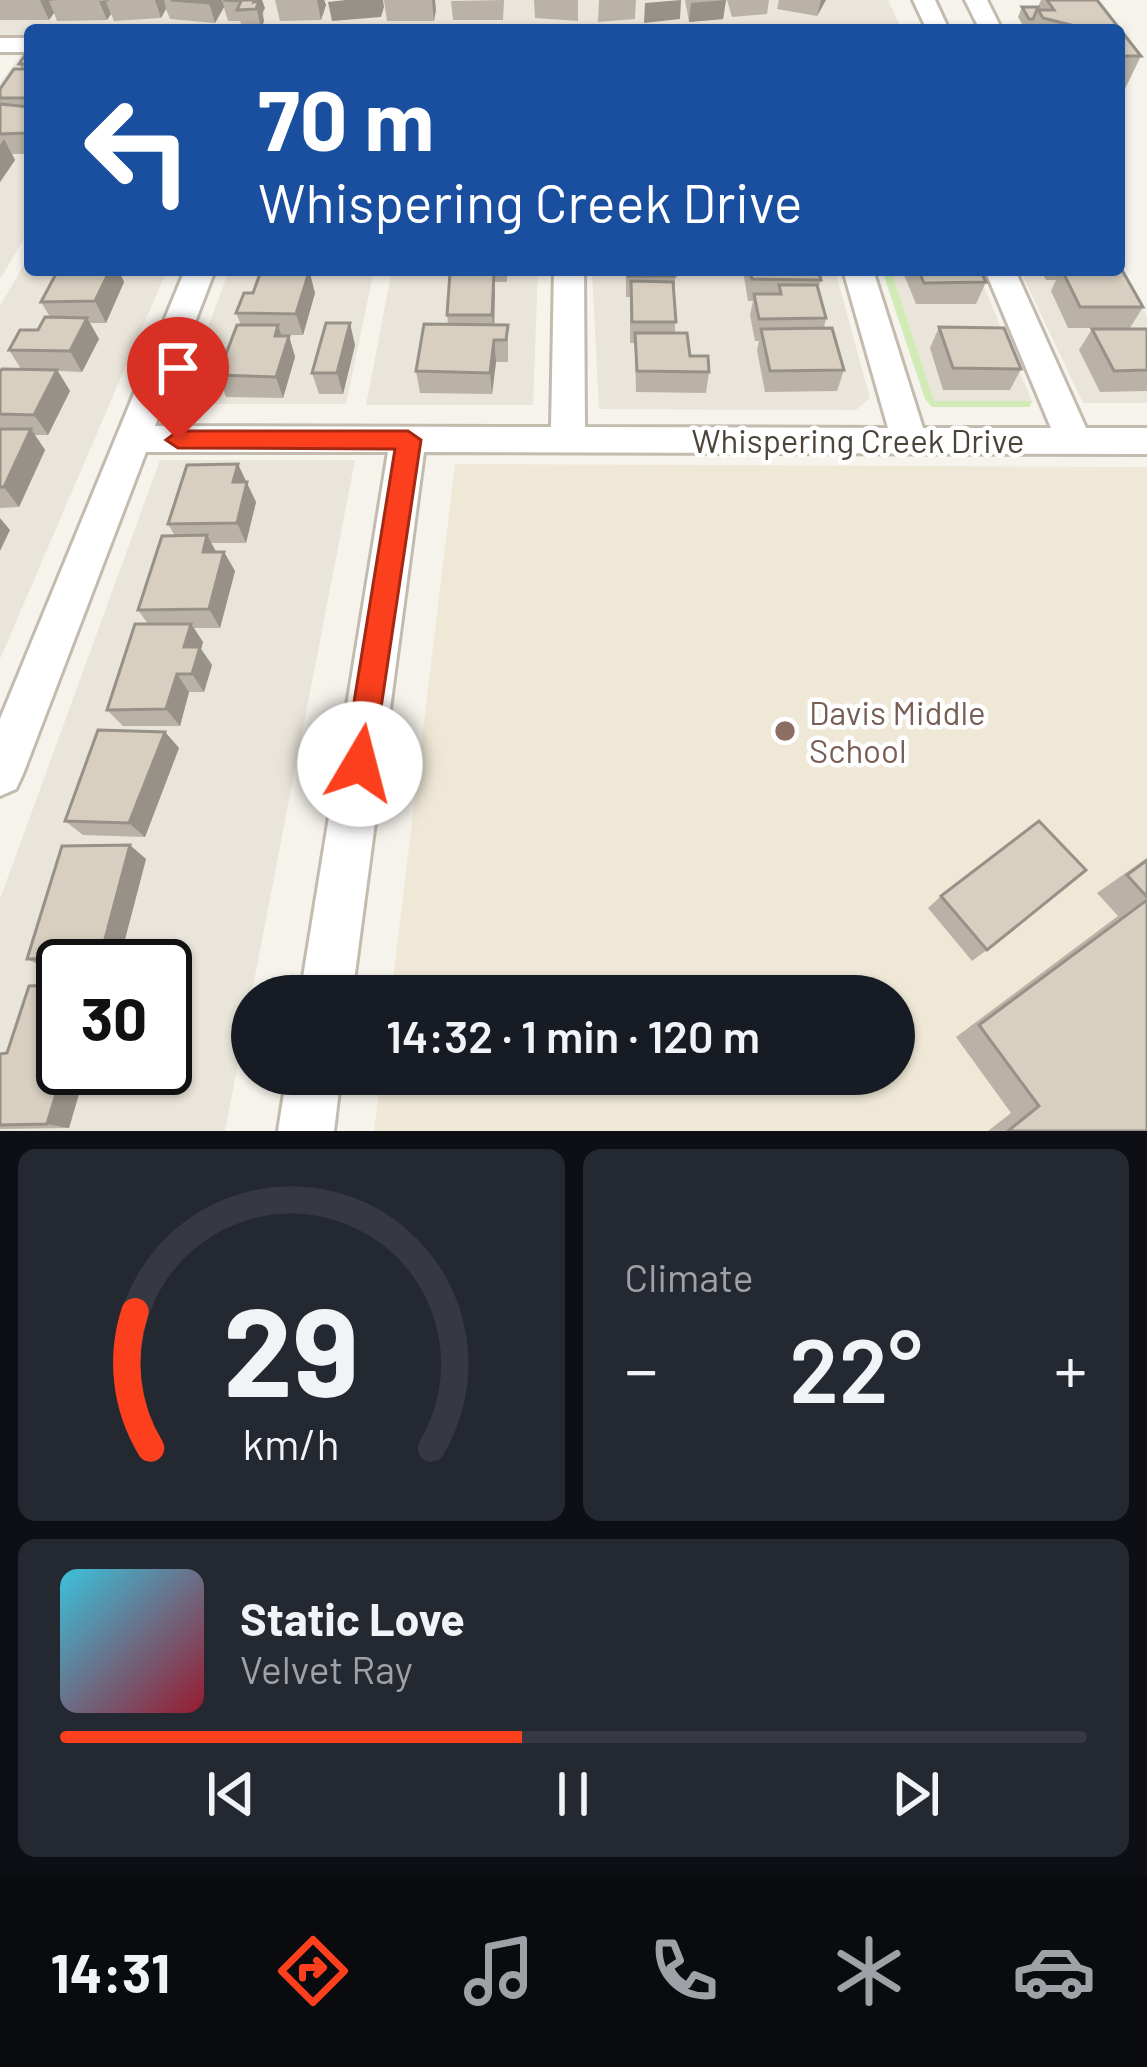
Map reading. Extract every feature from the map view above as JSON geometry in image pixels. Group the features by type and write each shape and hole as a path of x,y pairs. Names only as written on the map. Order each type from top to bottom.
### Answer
{"street":[{"path":"0,774 198,276"},
{"path":"568,440 569,276"},
{"path":"860,276 909,440"},
{"path":"1003,276 1074,441"},
{"path":"133,440 408,440 329,975"},
{"name":"Whispering Creek Drive","path":"408,440 1147,441"},
{"path":"306,1131 311,1095"}],"shaded area":[{"path":"0,0 888,0 899,24 24,24 24,35 0,35"},
{"path":"24,54 24,239 0,279 0,83"},
{"path":"24,264 24,276 164,276 0,659 0,306"},
{"path":"227,276 373,276 346,404 180,404"},
{"path":"391,276 538,276 533,405 366,405"},
{"path":"592,276 837,276 870,398 856,410 599,409"},
{"path":"893,276 980,276 1032,401 934,401"},
{"path":"1023,276 1124,276 1147,316 1147,403 1083,403"},
{"path":"160,460 355,460 255,975 231,975 232,1095 225,1131 0,1131 0,899"},
{"name":"Davis Middle School","path":"455,464 1147,467 1147,1131 374,1131 378,1095 915,1095 915,975 394,975"}],"green space":[{"path":"884,276 893,276 934,401 1032,401 1030,407 932,407 925,399"}],"building":[{"path":"223,0 259,1 256,9 237,10 241,1"},
{"path":"1047,0 1097,0 1116,24 1067,24 1043,18 1038,10 1054,10"},
{"path":"1022,7 1038,7 1033,19 1029,19"},
{"path":"1125,36 1141,56 1125,56"},
{"path":"14,69 24,69 24,98 0,98 0,89"},
{"path":"0,104 24,106 24,133 0,134"},
{"path":"1125,275 1143,307 1080,307 1065,276"},
{"path":"55,276 107,276 95,301 41,302"},
{"path":"259,276 308,276 296,314 236,313 244,293 253,293"},
{"path":"450,276 494,276 492,315 447,315"},
{"path":"820,276 821,280 752,279"},
{"path":"921,276 983,276 986,282 924,283"},
{"path":"631,281 673,282 676,322 632,322"},
{"path":"779,285 817,285 826,318 759,319 754,294 781,294"},
{"path":"45,317 87,318 70,351 9,350 20,330 38,330"},
{"path":"326,323 350,323 337,373 312,373"},
{"path":"424,324 508,325 506,340 494,340 490,373 416,371"},
{"path":"237,325 278,325 275,336 289,336 276,377 218,375"},
{"path":"939,327 1004,328 1021,369 953,368"},
{"path":"832,328 844,370 770,371 761,329"},
{"path":"1092,329 1147,329 1147,370 1114,371"},
{"path":"635,333 687,333 690,356 708,356 709,372 637,371"},
{"path":"2,369 57,370 34,415 0,414"},
{"path":"0,429 31,429 4,487 0,487"},
{"path":"238,464 233,482 247,482 237,523 168,524 187,465"},
{"path":"207,535 203,552 224,552 209,609 138,610 162,536"},
{"path":"135,624 191,624 184,647 200,647 192,674 177,674 166,709 107,710"},
{"path":"98,730 165,732 129,823 65,821"},
{"path":"1039,821 1086,870 987,950 941,896"},
{"path":"130,845 105,939 36,939 36,959 27,959 62,846"},
{"path":"1147,860 1147,897 1127,875"},
{"path":"1147,900 1147,1131 1008,1131 1039,1106 979,1025"},
{"path":"29,986 36,986 36,1095 56,1095 47,1124 0,1125 0,1054 7,1053"}],"place":[{"name":"Davis Middle School","path":"785,731"}],"route":[{"path":"178,440 408,440 360,764"}]}
